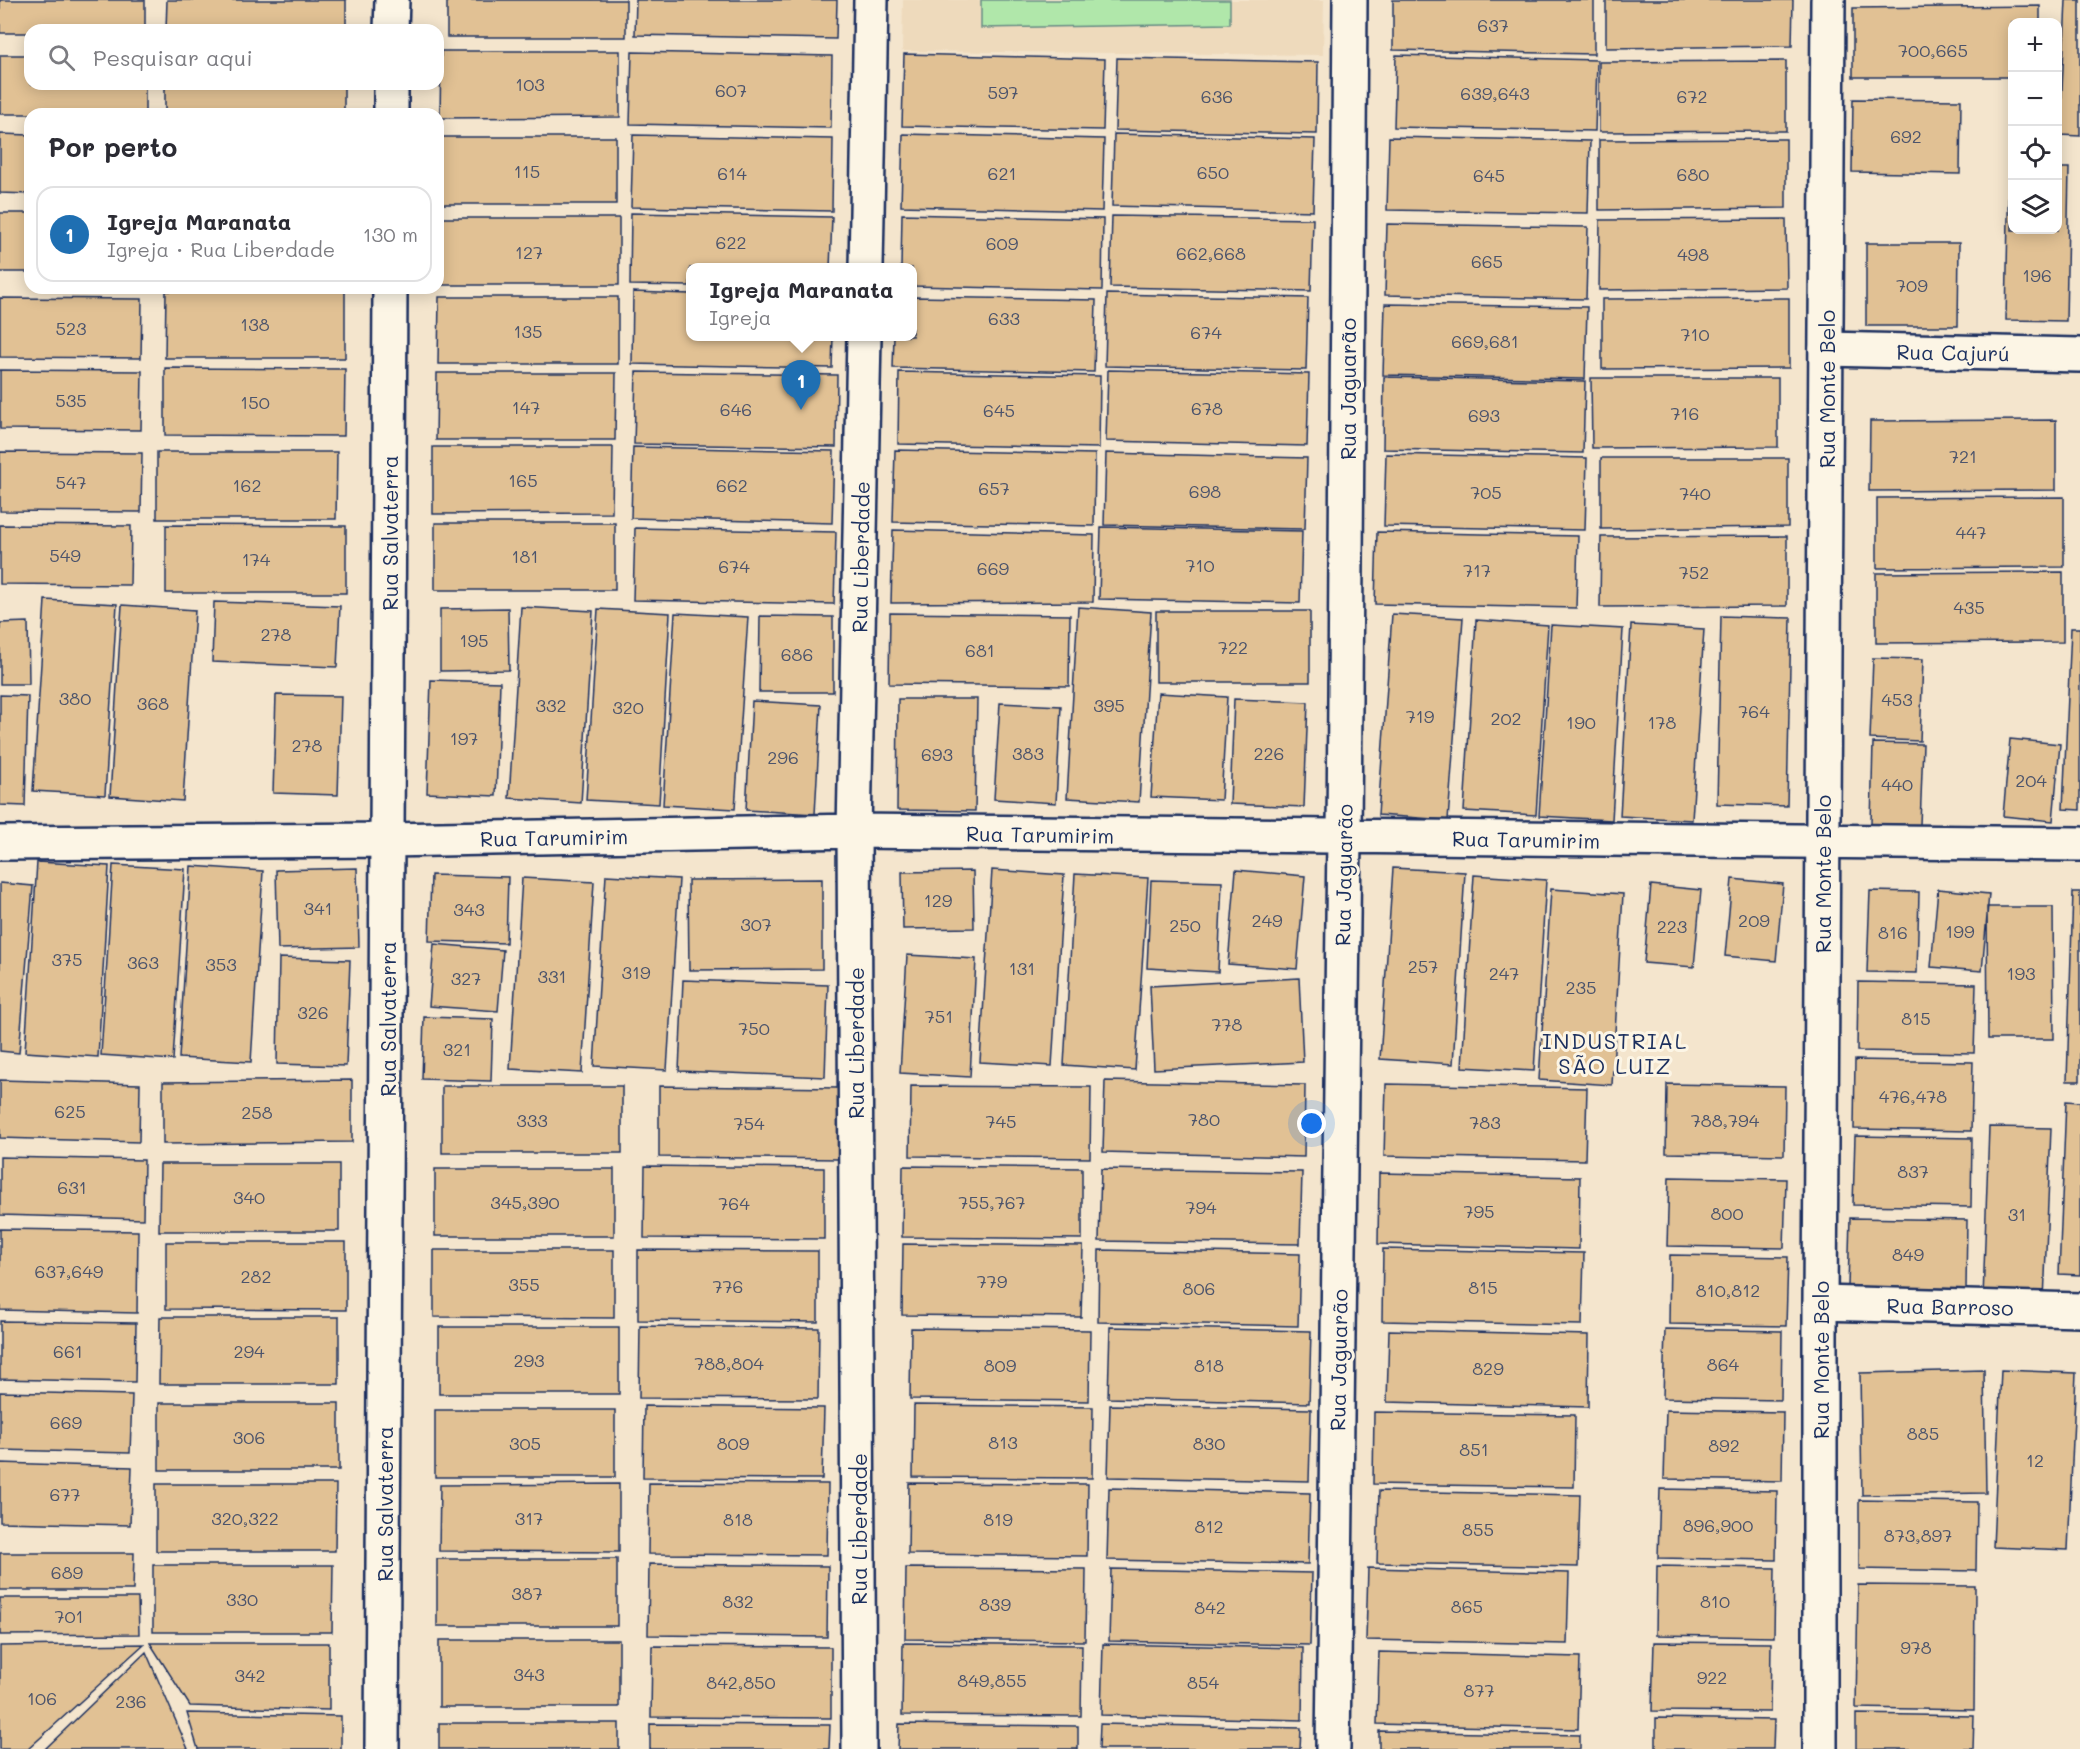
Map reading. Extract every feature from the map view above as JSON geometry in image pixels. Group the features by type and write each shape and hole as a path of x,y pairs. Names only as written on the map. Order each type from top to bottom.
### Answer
{"street":[{"path":"391,24 392,0"},
{"path":"866,263 871,0"},
{"name":"Rua Jaguarão","path":"1333,1749 1344,837 1350,0"},
{"name":"Rua Monte Belo","path":"1820,1749 1822,843 1828,0"},
{"path":"391,90 391,108"},
{"name":"Rua Salvaterra","path":"382,1749 390,294"},
{"name":"Rua Liberdade","path":"859,1749 854,831 864,341"},
{"name":"Rua Cajurú","path":"1826,349 2080,356"},
{"name":"Rua Tarumirim","path":"0,843 388,840 854,831 2080,844"},
{"name":"Rua Barroso","path":"1820,1303 2080,1310"}],"shaded area":[{"path":"903,0 1324,0 1323,55 902,51"}],"green space":[{"path":"981,0 1230,0 1230,24 981,28"}],"building":[{"path":"0,0 145,0 145,24 24,24 24,33 0,33"},
{"path":"167,0 346,0 346,24 166,24"},
{"path":"447,0 626,0 626,37 447,37"},
{"path":"636,0 837,0 836,39 635,35"},
{"path":"1393,0 1594,0 1594,54 1393,50"},
{"path":"1606,0 1793,0 1792,46 1606,48"},
{"path":"2066,0 2080,0 2080,136 2062,135"},
{"path":"2040,6 2040,18 2008,18 2008,77 1853,77 1853,8"},
{"path":"444,51 620,51 620,117 444,118 444,108 440,108 440,90 444,90"},
{"path":"632,52 832,56 831,128 630,124"},
{"path":"904,54 1105,59 1103,130 902,126"},
{"path":"0,55 24,55 24,90 145,90 145,108 24,108 24,114 0,114"},
{"path":"1396,55 1597,60 1595,131 1394,127"},
{"path":"1117,58 1318,62 1317,134 1115,130"},
{"path":"1786,61 1786,131 1599,132 1599,62"},
{"path":"165,90 344,90 344,108 165,108"},
{"path":"1853,99 1961,100 1960,174 1852,172"},
{"path":"0,134 24,135 24,194 0,193"},
{"path":"903,134 1104,139 1102,211 901,206"},
{"path":"1114,134 1315,139 1313,211 1112,206"},
{"path":"633,135 833,139 832,211 631,207"},
{"path":"444,137 616,137 616,204 444,204"},
{"path":"1389,137 1590,141 1588,213 1387,210"},
{"path":"1786,139 1786,208 1599,210 1599,140"},
{"path":"2062,168 2069,168 2066,321 2006,320 2008,218 2008,234 2062,234"},
{"path":"0,213 24,213 24,272 0,272"},
{"path":"631,213 832,217 830,263 686,263 686,286 630,285"},
{"path":"902,214 1103,219 1102,290 917,286 917,263 901,263"},
{"path":"1112,216 1313,219 1311,291 1110,287"},
{"path":"444,218 619,218 619,285 444,285"},
{"path":"1786,219 1787,288 1599,290 1600,220"},
{"path":"1387,224 1588,227 1586,299 1385,295"},
{"path":"1866,243 1959,243 1958,326 1866,326"},
{"path":"633,292 686,294 686,341 833,341 832,368 632,364"},
{"path":"166,294 345,294 345,358 165,358"},
{"path":"1107,294 1308,298 1306,370 1105,366"},
{"path":"439,297 618,297 618,364 438,364"},
{"path":"917,297 1096,300 1094,372 893,368 894,341 917,341"},
{"path":"0,298 142,299 141,358 0,357"},
{"path":"1789,298 1789,368 1602,369 1602,299"},
{"path":"1385,304 1587,307 1585,379 1383,375"},
{"path":"165,368 345,369 344,436 165,435"},
{"path":"0,370 142,371 141,430 0,429"},
{"path":"1108,370 1309,374 1307,446 1106,441"},
{"path":"636,372 837,375 836,447 634,444"},
{"path":"899,372 1100,376 1099,448 898,444"},
{"path":"437,373 616,373 615,440 436,440"},
{"path":"1384,377 1585,381 1583,453 1383,449"},
{"path":"1591,378 1778,378 1778,447 1592,448"},
{"path":"2056,420 2056,490 1869,491 1870,421"},
{"path":"433,447 613,447 612,513 433,514"},
{"path":"633,447 834,451 832,523 631,518"},
{"path":"895,450 1095,454 1094,526 893,522"},
{"path":"0,452 142,453 141,512 0,511"},
{"path":"157,452 337,452 336,519 157,519"},
{"path":"1106,453 1307,458 1305,529 1104,525"},
{"path":"1386,454 1587,458 1585,530 1384,526"},
{"path":"1601,458 1788,458 1788,527 1601,529"},
{"path":"2064,497 2064,567 1877,568 1877,498"},
{"path":"435,523 615,523 615,590 435,590"},
{"path":"0,525 131,526 130,585 0,584"},
{"path":"166,525 346,526 346,593 166,593"},
{"path":"1101,527 1302,531 1300,603 1099,599"},
{"path":"635,528 836,532 834,604 633,600"},
{"path":"893,530 1094,535 1093,602 891,603"},
{"path":"1377,532 1578,536 1576,608 1375,604"},
{"path":"1787,536 1787,606 1600,607 1601,537"},
{"path":"2063,572 2063,642 1876,643 1876,573"},
{"path":"45,600 117,604 105,795 33,791"},
{"path":"214,602 340,606 337,667 212,662"},
{"path":"122,605 195,610 183,801 110,796"},
{"path":"521,607 593,611 581,803 509,798"},
{"path":"1078,607 1151,612 1139,802 1067,798"},
{"path":"508,608 509,670 440,671 440,609"},
{"path":"598,609 670,613 659,804 586,800"},
{"path":"1156,611 1310,611 1310,682 1156,682"},
{"path":"675,613 748,617 735,809 663,805"},
{"path":"890,613 1070,615 1069,686 889,684"},
{"path":"1392,614 1463,618 1448,820 1378,815"},
{"path":"760,616 833,617 833,692 759,692"},
{"path":"1721,616 1791,618 1787,806 1717,804"},
{"path":"1476,620 1548,625 1536,815 1464,811"},
{"path":"28,622 29,684 0,684 0,623"},
{"path":"1551,625 1623,629 1612,820 1539,816"},
{"path":"1631,625 1704,629 1692,820 1620,816"},
{"path":"2071,628 2080,628 2080,810 2063,809"},
{"path":"1873,658 1923,659 1920,741 1870,739"},
{"path":"431,680 500,682 496,796 427,793"},
{"path":"1158,693 1227,697 1221,800 1151,797"},
{"path":"0,695 28,696 25,806 0,805"},
{"path":"276,695 341,696 338,795 273,793"},
{"path":"898,699 977,699 975,811 897,810"},
{"path":"1234,699 1308,702 1304,807 1230,804"},
{"path":"752,701 821,705 815,814 746,810"},
{"path":"1000,703 1061,706 1056,803 994,799"},
{"path":"2010,739 2060,744 2053,821 2003,816"},
{"path":"1873,743 1923,744 1920,825 1871,824"},
{"path":"37,862 109,866 98,1057 25,1052"},
{"path":"113,865 185,869 173,1060 101,1055"},
{"path":"191,866 263,871 251,1062 179,1058"},
{"path":"357,868 359,947 278,949 276,870"},
{"path":"1393,868 1465,872 1453,1064 1380,1059"},
{"path":"992,870 1064,875 1052,1066 980,1062"},
{"path":"1236,870 1305,876 1297,969 1228,964"},
{"path":"973,871 974,928 903,929 902,872"},
{"path":"1075,874 1148,878 1135,1070 1064,1065"},
{"path":"431,875 508,877 506,943 429,941"},
{"path":"606,875 679,879 667,1070 594,1066"},
{"path":"1474,875 1546,880 1534,1071 1462,1067"},
{"path":"522,878 594,882 582,1073 510,1069"},
{"path":"822,879 822,969 689,970 688,880"},
{"path":"1732,879 1783,884 1776,961 1725,956"},
{"path":"1151,880 1222,882 1218,972 1147,968"},
{"path":"0,883 33,886 19,1053 0,1051"},
{"path":"1651,885 1701,890 1694,967 1644,963"},
{"path":"1551,889 1623,894 1612,1085 1539,1080"},
{"path":"1938,889 1989,894 1982,971 1931,967"},
{"path":"1870,891 1919,892 1917,973 1867,972"},
{"path":"2073,892 2080,892 2080,1081 2067,1081"},
{"path":"1987,907 2053,907 2054,1039 1988,1039"},
{"path":"434,944 503,950 498,1011 429,1006"},
{"path":"907,955 976,959 970,1077 900,1073"},
{"path":"279,958 350,960 346,1066 277,1064"},
{"path":"1299,978 1303,1062 1154,1069 1150,986"},
{"path":"683,980 828,985 825,1077 679,1071"},
{"path":"1858,982 1976,984 1974,1053 1857,1051"},
{"path":"424,1017 493,1019 491,1081 422,1079"},
{"path":"1855,1060 1973,1062 1971,1131 1854,1129"},
{"path":"0,1080 140,1084 139,1142 0,1138"},
{"path":"352,1080 352,1142 163,1144 163,1082"},
{"path":"1105,1081 1305,1085 1304,1157 1103,1152"},
{"path":"1386,1084 1587,1088 1585,1160 1384,1156"},
{"path":"1667,1084 1785,1086 1784,1155 1666,1153"},
{"path":"442,1086 622,1086 622,1153 442,1153"},
{"path":"659,1086 839,1088 838,1159 659,1157"},
{"path":"911,1086 1091,1087 1090,1158 910,1156"},
{"path":"2066,1101 2080,1102 2080,1275 2059,1274"},
{"path":"1989,1127 2051,1128 2044,1301 1983,1299"},
{"path":"1855,1136 1972,1138 1971,1207 1853,1205"},
{"path":"0,1157 144,1160 143,1219 0,1215"},
{"path":"160,1164 339,1164 339,1231 159,1231"},
{"path":"645,1166 824,1168 824,1239 644,1238"},
{"path":"903,1166 1082,1168 1082,1239 902,1237"},
{"path":"435,1169 614,1169 614,1236 435,1236"},
{"path":"1101,1169 1302,1172 1300,1244 1099,1241"},
{"path":"1379,1173 1580,1177 1579,1249 1378,1244"},
{"path":"1669,1177 1786,1179 1784,1248 1667,1246"},
{"path":"1850,1218 1967,1220 1966,1289 1848,1287"},
{"path":"0,1229 138,1231 137,1313 0,1310"},
{"path":"166,1242 346,1242 346,1310 166,1309"},
{"path":"903,1244 1083,1246 1081,1317 902,1315"},
{"path":"1383,1249 1584,1253 1582,1325 1382,1321"},
{"path":"434,1250 614,1250 614,1318 434,1317"},
{"path":"638,1250 818,1251 818,1322 638,1320"},
{"path":"1099,1250 1300,1254 1298,1326 1098,1322"},
{"path":"1670,1255 1788,1257 1786,1326 1669,1324"},
{"path":"160,1317 339,1317 339,1384 159,1384"},
{"path":"0,1321 136,1323 135,1382 0,1379"},
{"path":"640,1326 819,1328 818,1399 639,1398"},
{"path":"439,1327 619,1327 619,1394 439,1394"},
{"path":"1110,1327 1311,1331 1309,1403 1108,1398"},
{"path":"911,1328 1090,1330 1089,1401 910,1399"},
{"path":"1665,1329 1782,1331 1781,1400 1663,1398"},
{"path":"1389,1330 1589,1335 1588,1407 1387,1402"},
{"path":"1984,1370 1986,1493 1862,1495 1860,1373"},
{"path":"2001,1370 2076,1373 2068,1550 1993,1547"},
{"path":"0,1392 132,1395 130,1453 0,1450"},
{"path":"159,1403 339,1403 339,1470 159,1470"},
{"path":"914,1405 1093,1407 1092,1478 913,1477"},
{"path":"1110,1405 1311,1409 1309,1481 1108,1477"},
{"path":"644,1406 824,1408 822,1479 643,1478"},
{"path":"435,1410 615,1410 615,1477 435,1477"},
{"path":"1666,1410 1783,1412 1782,1481 1664,1479"},
{"path":"1374,1412 1575,1415 1574,1487 1373,1484"},
{"path":"0,1463 132,1467 130,1525 0,1522"},
{"path":"649,1483 828,1484 827,1555 648,1554"},
{"path":"909,1483 1088,1484 1087,1556 908,1554"},
{"path":"156,1484 336,1484 335,1551 156,1551"},
{"path":"619,1484 619,1552 439,1551 440,1485"},
{"path":"1109,1488 1310,1493 1308,1564 1107,1560"},
{"path":"1660,1489 1777,1491 1776,1560 1658,1558"},
{"path":"1379,1491 1580,1495 1578,1567 1377,1563"},
{"path":"1859,1500 1977,1502 1976,1571 1859,1569"},
{"path":"0,1553 134,1553 133,1590 0,1590"},
{"path":"437,1559 617,1559 617,1626 437,1626"},
{"path":"649,1564 828,1566 827,1637 648,1635"},
{"path":"153,1565 333,1565 332,1632 153,1632"},
{"path":"1657,1566 1775,1568 1774,1637 1656,1635"},
{"path":"906,1568 1086,1569 1085,1641 905,1639"},
{"path":"1368,1568 1569,1573 1567,1644 1366,1640"},
{"path":"1111,1569 1312,1573 1310,1645 1109,1641"},
{"path":"1858,1585 1975,1586 1974,1710 1856,1708"},
{"path":"0,1598 138,1598 139,1634 0,1635"},
{"path":"439,1640 619,1640 619,1707 439,1707"},
{"path":"1654,1642 1771,1643 1770,1712 1652,1711"},
{"path":"150,1643 329,1643 329,1710 190,1706"},
{"path":"903,1643 1082,1645 1081,1716 902,1715"},
{"path":"144,1644 28,1749 0,1749 0,1646"},
{"path":"1103,1644 1303,1648 1302,1720 1101,1715"},
{"path":"652,1646 831,1647 831,1718 651,1717"},
{"path":"146,1652 188,1749 45,1749"},
{"path":"1379,1652 1580,1657 1578,1729 1377,1724"},
{"path":"187,1713 341,1716 341,1749 198,1749"},
{"path":"1856,1714 1974,1716 1973,1749 1856,1749"},
{"path":"1656,1718 1774,1720 1773,1749 1656,1749"},
{"path":"439,1723 619,1723 619,1749 439,1749"},
{"path":"650,1724 830,1725 829,1749 650,1749"},
{"path":"899,1724 1078,1726 1078,1749 898,1749"},
{"path":"1100,1724 1301,1728 1300,1749 1099,1749"},
{"path":"1379,1731 1580,1735 1580,1749 1379,1749"}],"place":[{"name":"Igreja Maranata","path":"801,410"}],"district":[{"name":"INDUSTRIAL SÃO LUIZ","path":"1615,1052"}]}
